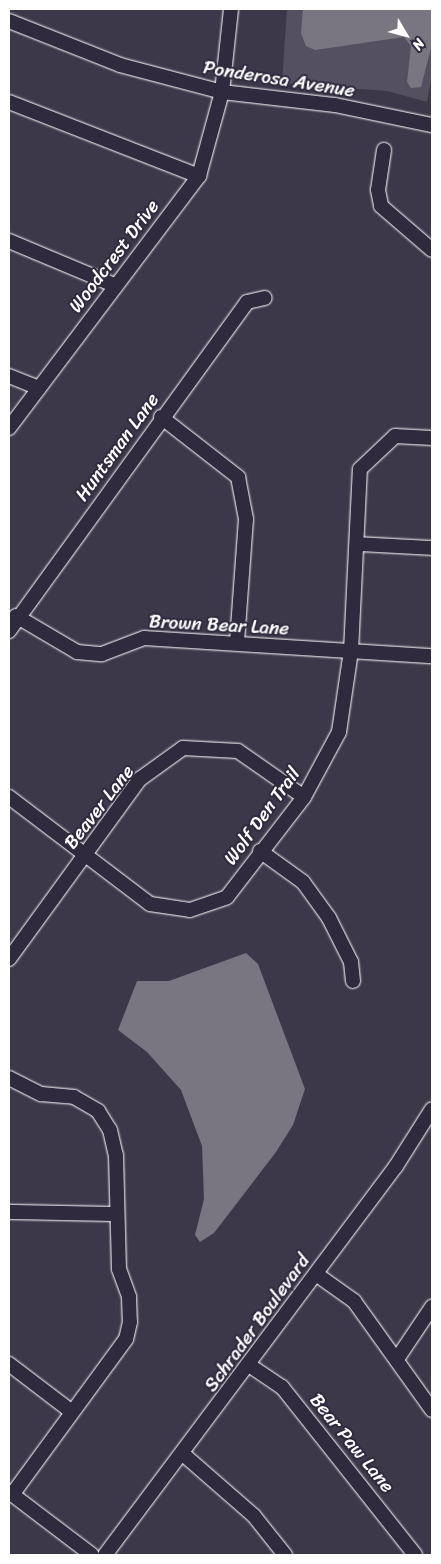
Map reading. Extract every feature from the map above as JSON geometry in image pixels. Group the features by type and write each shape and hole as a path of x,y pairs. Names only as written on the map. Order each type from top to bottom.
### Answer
{"street":[{"name":"Woodcrest Drive","path":"9,428 114,285 199,176 222,92 229,9"},
{"name":"Ponderosa Avenue","path":"9,21 111,62 222,92 335,105 432,125"},
{"path":"9,102 199,176"},
{"path":"384,150 378,190 381,206 432,250"},
{"path":"9,241 114,285"},
{"name":"Huntsman Lane","path":"9,631 16,616 247,302 265,298"},
{"path":"9,376 39,388"},
{"path":"161,417 238,477 246,519 237,642"},
{"name":"Wolf Den Trail","path":"9,797 150,904 190,910 227,897 260,851 304,797 339,732 351,651 358,544 360,469 395,436 432,438"},
{"path":"358,544 432,548"},
{"name":"Brown Bear Lane","path":"16,616 77,652 102,654 144,638 237,642 432,656"},
{"name":"Beaver Lane","path":"11,951 85,856 140,779 183,748 238,751 304,797"},
{"path":"260,851 303,882 324,911 351,962 353,981"},
{"path":"9,1078 40,1094 74,1097 98,1111 110,1130 116,1155 119,1270 129,1297 130,1322 126,1339 10,1493 92,1555"},
{"name":"Schrader Boulevard","path":"105,1555 183,1454 396,1166 432,1109"},
{"path":"9,1212 118,1214"},
{"path":"316,1274 354,1301 432,1410"},
{"path":"397,1359 432,1307"},
{"path":"9,1364 72,1412"},
{"name":"Bear Paw Lane","path":"249,1365 282,1387 415,1555"},
{"path":"183,1454 254,1516 285,1555"}],"shaded area":[{"path":"287,9 432,9 432,75 427,102 387,91 282,83"},
{"path":"303,9 432,9 432,44 421,87 411,88 407,82 411,46 404,37 315,50 306,46 301,33"},
{"path":"246,953 258,964 305,1089 293,1125 276,1152 214,1233 200,1242 195,1235 204,1199 202,1146 181,1090 147,1052 118,1030 137,981 169,981"}]}
